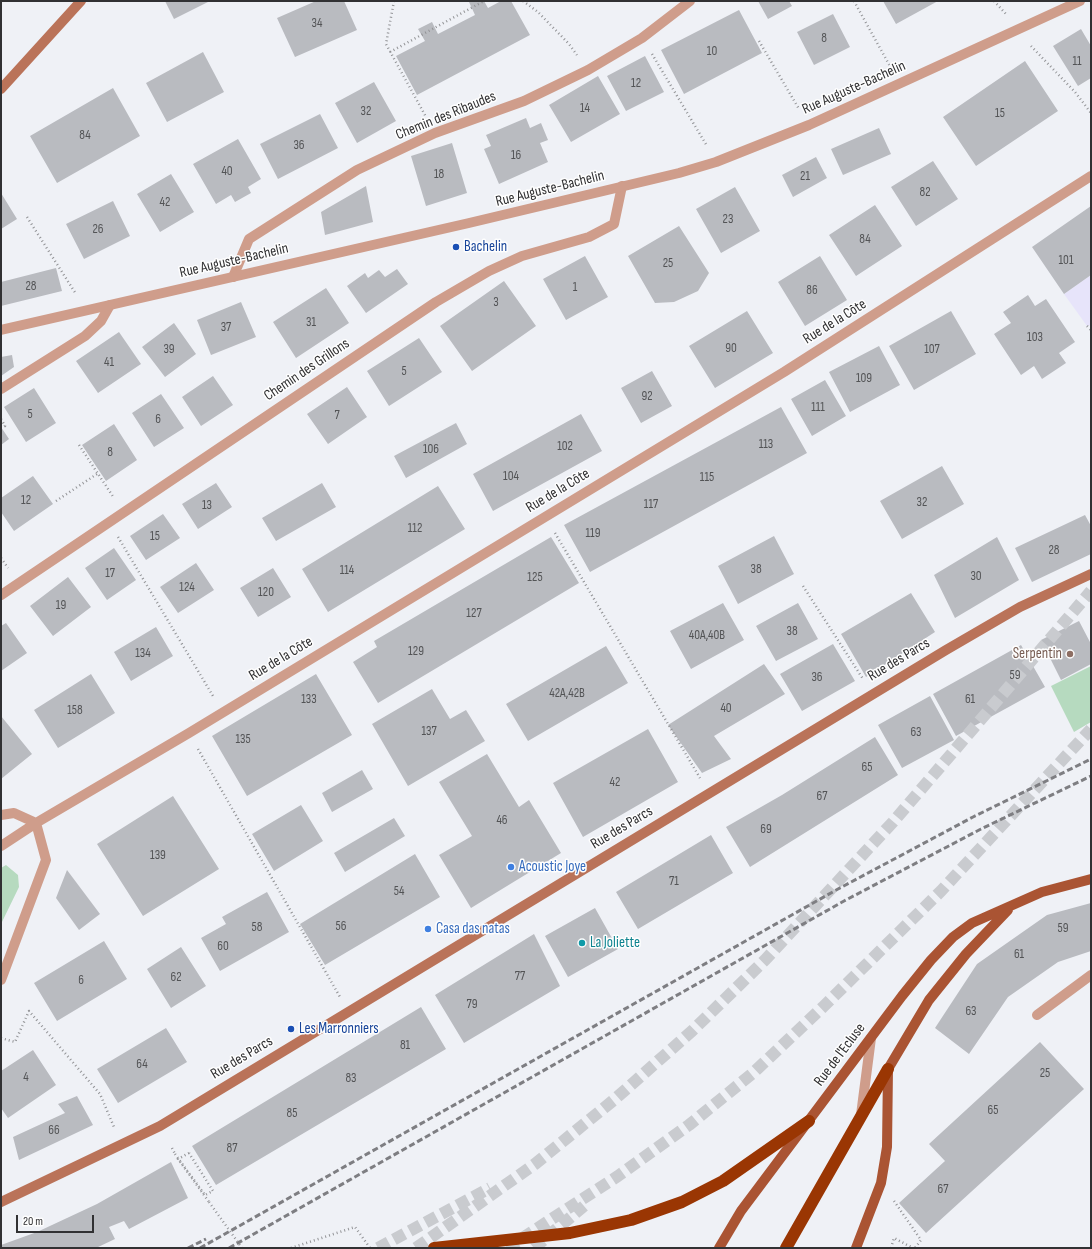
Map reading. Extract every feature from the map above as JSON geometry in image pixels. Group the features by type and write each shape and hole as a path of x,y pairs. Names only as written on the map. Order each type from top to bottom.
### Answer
{"highway":[{"path":"786,1248 860,1115 888,1069"},
{"path":"434,1248 570,1233 631,1220 682,1202 722,1181 809,1121"}],"main road":[{"path":"1,89 81,1"},
{"name":"Rue des Parcs","path":"1,1202 160,1126 946,650 1020,607 1091,574"},
{"name":"Rue de l'Ecluse","path":"719,1248 741,1211 871,1038 926,966 953,937 972,923 1042,892 1091,879"},
{"name":"Rue de l'Ecluse","path":"856,1248 881,1183 887,1147 888,1069 929,1000 966,954 1010,907"}],"street":[{"name":"Chemin des Ribaudes","path":"233,277 249,239 357,170 435,133 524,101 588,70 642,38 690,1"},
{"name":"Rue Auguste-Bachelin","path":"1,330 622,186 716,162 809,125 1080,1"},
{"name":"Rue de la Côte","path":"1,846 36,823 189,733 784,372 1091,176"},
{"name":"Chemin des Grillons","path":"1,595 436,302 489,271 522,256 589,237 614,224 622,186"},
{"path":"1,389 85,336 101,321 110,304"},
{"path":"1,815 14,813 36,823 46,860 1,980"},
{"path":"1037,1015 1091,975"},
{"path":"860,1115 871,1038"}],"path":[{"path":"394,1 386,44 435,133"},
{"path":"390,52 484,1"},
{"path":"523,1 538,12 569,44 588,70"},
{"path":"854,1 900,84"},
{"path":"994,1 1007,15 1001,18"},
{"path":"642,38 716,162"},
{"path":"759,41 809,125"},
{"path":"1031,46 1075,92 1091,113"},
{"path":"27,217 86,310"},
{"path":"1087,326 1091,330"},
{"path":"1,419 5,426 2,428"},
{"path":"79,445 123,512"},
{"path":"56,502 98,474"},
{"path":"545,517 700,779"},
{"path":"108,522 222,712"},
{"path":"803,586 865,681"},
{"path":"189,733 340,997"},
{"path":"1,1038 15,1042 29,1012 100,1094 114,1127"},
{"path":"172,1148 175,1154 206,1196 213,1191 188,1153 178,1159 242,1248"},
{"path":"881,1183 921,1240 914,1248 894,1238 891,1248"},
{"path":"291,1248 355,1227 370,1248"}],"shaded area":[{"path":"1091,275 1091,325 1087,326 1064,294"}],"green space":[{"path":"1091,666 1091,722 1074,732 1051,686"},
{"path":"6,865 18,875 19,887 1,924 1,868"}],"building":[{"path":"165,1 210,1 174,19"},
{"path":"316,1 344,1 357,30 295,57 277,18"},
{"path":"484,1 488,8 501,1 511,1 530,35 417,95 396,56 425,41 418,29 432,22 438,34 475,15 469,2"},
{"path":"758,1 789,1 792,6 768,19"},
{"path":"883,1 938,1 896,24"},
{"path":"739,10 762,53 684,94 661,50"},
{"path":"833,14 850,47 814,65 797,32"},
{"path":"1081,29 1091,46 1091,78 1078,86 1053,46"},
{"path":"203,52 224,92 167,122 146,83"},
{"path":"645,56 664,92 626,111 607,76"},
{"path":"1025,61 1058,111 976,166 943,117"},
{"path":"598,76 620,114 571,142 549,105"},
{"path":"374,82 396,121 357,143 335,103"},
{"path":"113,88 140,136 57,183 30,136"},
{"path":"320,114 338,148 278,179 260,144"},
{"path":"526,118 530,128 541,123 548,140 540,143 548,162 499,184 484,149 491,146 486,135"},
{"path":"879,128 891,154 843,175 831,149"},
{"path":"238,139 261,179 248,187 251,193 235,202 231,195 216,204 193,164"},
{"path":"452,143 467,193 426,206 411,156"},
{"path":"816,157 827,178 793,197 782,175"},
{"path":"933,161 958,199 916,226 891,187"},
{"path":"171,174 194,212 160,232 137,194"},
{"path":"366,186 373,222 325,235 321,212"},
{"path":"735,187 760,231 721,253 696,209"},
{"path":"1,193 17,219 1,229"},
{"path":"113,201 130,236 84,259 66,224"},
{"path":"875,205 902,246 856,276 829,235"},
{"path":"1091,206 1091,275 1064,294 1032,247"},
{"path":"679,226 709,273 698,291 674,302 655,303 628,256"},
{"path":"585,256 608,297 566,320 543,279"},
{"path":"820,256 847,300 805,326 778,282"},
{"path":"56,268 62,291 1,306 1,282"},
{"path":"397,269 408,284 366,313 347,286 365,273 368,278 379,270 385,277"},
{"path":"504,281 536,326 472,371 440,326"},
{"path":"326,288 349,323 296,358 273,322"},
{"path":"1028,295 1035,306 1046,299 1075,342 1059,353 1066,363 1042,379 1034,366 1021,375 994,334 1011,323 1003,312"},
{"path":"241,302 256,337 211,355 197,320"},
{"path":"747,311 773,353 715,388 689,346"},
{"path":"951,311 976,354 914,390 889,346"},
{"path":"174,323 196,354 165,377 142,347"},
{"path":"119,332 141,364 98,393 76,361"},
{"path":"419,338 442,372 389,406 367,371"},
{"path":"879,346 900,385 850,412 829,372"},
{"path":"12,355 14,367 1,376 1,357"},
{"path":"652,371 672,406 641,423 621,388"},
{"path":"213,376 233,405 201,426 182,397"},
{"path":"825,380 846,416 812,436 791,399"},
{"path":"347,387 367,417 328,444 307,414"},
{"path":"34,388 56,423 26,442 4,407"},
{"path":"161,394 184,428 154,447 132,413"},
{"path":"781,407 807,453 590,572 564,525"},
{"path":"581,414 602,451 493,511 473,474"},
{"path":"456,423 467,444 406,478 394,456"},
{"path":"114,424 137,460 106,481 82,445"},
{"path":"1,427 9,439 1,445"},
{"path":"942,466 964,504 902,539 880,501"},
{"path":"33,476 53,504 14,531 1,512 1,498"},
{"path":"216,483 232,507 198,529 182,504"},
{"path":"322,483 336,507 276,541 262,518"},
{"path":"438,486 465,529 328,612 302,569"},
{"path":"163,514 180,538 146,560 130,536"},
{"path":"1085,515 1091,526 1091,554 1032,582 1015,548"},
{"path":"774,536 794,574 738,604 718,566"},
{"path":"551,537 579,583 378,703 353,662 377,647 374,641"},
{"path":"997,537 1019,580 955,618 934,575"},
{"path":"114,548 136,580 107,600 85,568"},
{"path":"196,563 214,590 178,613 160,587"},
{"path":"273,568 291,597 258,617 240,588"},
{"path":"68,577 91,607 53,636 30,606"},
{"path":"911,593 935,632 866,677 841,634"},
{"path":"723,603 744,640 691,669 670,631"},
{"path":"798,603 818,639 776,661 756,626"},
{"name":"Serpentin","path":"1079,621 1091,644 1091,664 1061,680 1041,640"},
{"path":"6,623 27,653 1,671 1,626"},
{"path":"156,627 173,656 131,681 114,652"},
{"path":"833,644 855,681 802,711 780,674"},
{"path":"1021,645 1045,687 956,736 933,694"},
{"path":"606,646 628,683 528,741 506,704"},
{"path":"764,664 785,694 714,736 731,759 702,773 668,725"},
{"path":"91,674 115,713 58,748 34,710"},
{"path":"316,674 352,735 247,796 212,736"},
{"path":"432,689 450,719 466,710 485,741 408,786 372,724"},
{"path":"930,696 954,740 902,768 878,725"},
{"path":"1,716 32,754 1,779"},
{"path":"648,729 678,782 583,837 553,783"},
{"path":"875,737 898,775 750,867 726,827 782,795"},
{"path":"487,754 519,807 529,800 561,853 471,908 439,855 472,836 439,782"},
{"path":"362,770 373,789 332,812 322,793"},
{"path":"173,796 219,869 143,916 97,844"},
{"path":"301,805 323,841 274,871 252,834"},
{"path":"394,818 405,836 345,872 334,853"},
{"path":"711,835 733,873 638,929 616,892"},
{"path":"415,854 440,897 325,965 300,924"},
{"path":"67,870 100,914 79,930 56,898"},
{"path":"267,892 289,932 220,971 201,938 226,924 222,917"},
{"path":"1091,903 1091,951 1058,962 1008,997 969,1054 935,1028 977,964 1047,915"},
{"name":"La Joliette","path":"595,908 618,949 568,977 545,936"},
{"path":"534,934 560,986 464,1043 435,995"},
{"path":"104,941 127,979 57,1021 34,983"},
{"path":"181,947 206,986 171,1008 147,969"},
{"path":"421,1007 446,1049 216,1185 192,1146"},
{"path":"166,1028 187,1062 118,1103 97,1069"},
{"path":"1040,1042 1084,1089 926,1233 899,1203 945,1161 929,1144"},
{"path":"33,1050 56,1085 8,1118 1,1108 1,1071"},
{"path":"77,1096 93,1125 19,1160 13,1137 65,1113 58,1104"},
{"path":"171,1162 188,1198 129,1229 124,1221 109,1227 115,1239 96,1248 1,1248 1,1245 37,1232 97,1204"}],"tunnel":[{"path":"416,1248 535,1164 615,1099 692,1031 765,960 893,822 1091,591"},
{"path":"507,1248 618,1176 689,1125 753,1073 824,1006 941,891 1091,729"},
{"path":"378,1248 490,1188"},
{"path":"534,1248 584,1206"}],"railway":[{"path":"200,1248 838,889 973,817 1091,759"},
{"path":"229,1248 844,901 981,829 1091,776"},
{"path":"188,1248 206,1239"}],"place":[{"name":"Bachelin","path":"456,247"},
{"name":"Serpentin","path":"1070,654"},
{"name":"Acoustic Joye","path":"511,867"},
{"name":"Casa das natas","path":"428,929"},
{"name":"La Joliette","path":"582,943"},
{"name":"Les Marronniers","path":"291,1029"}]}
